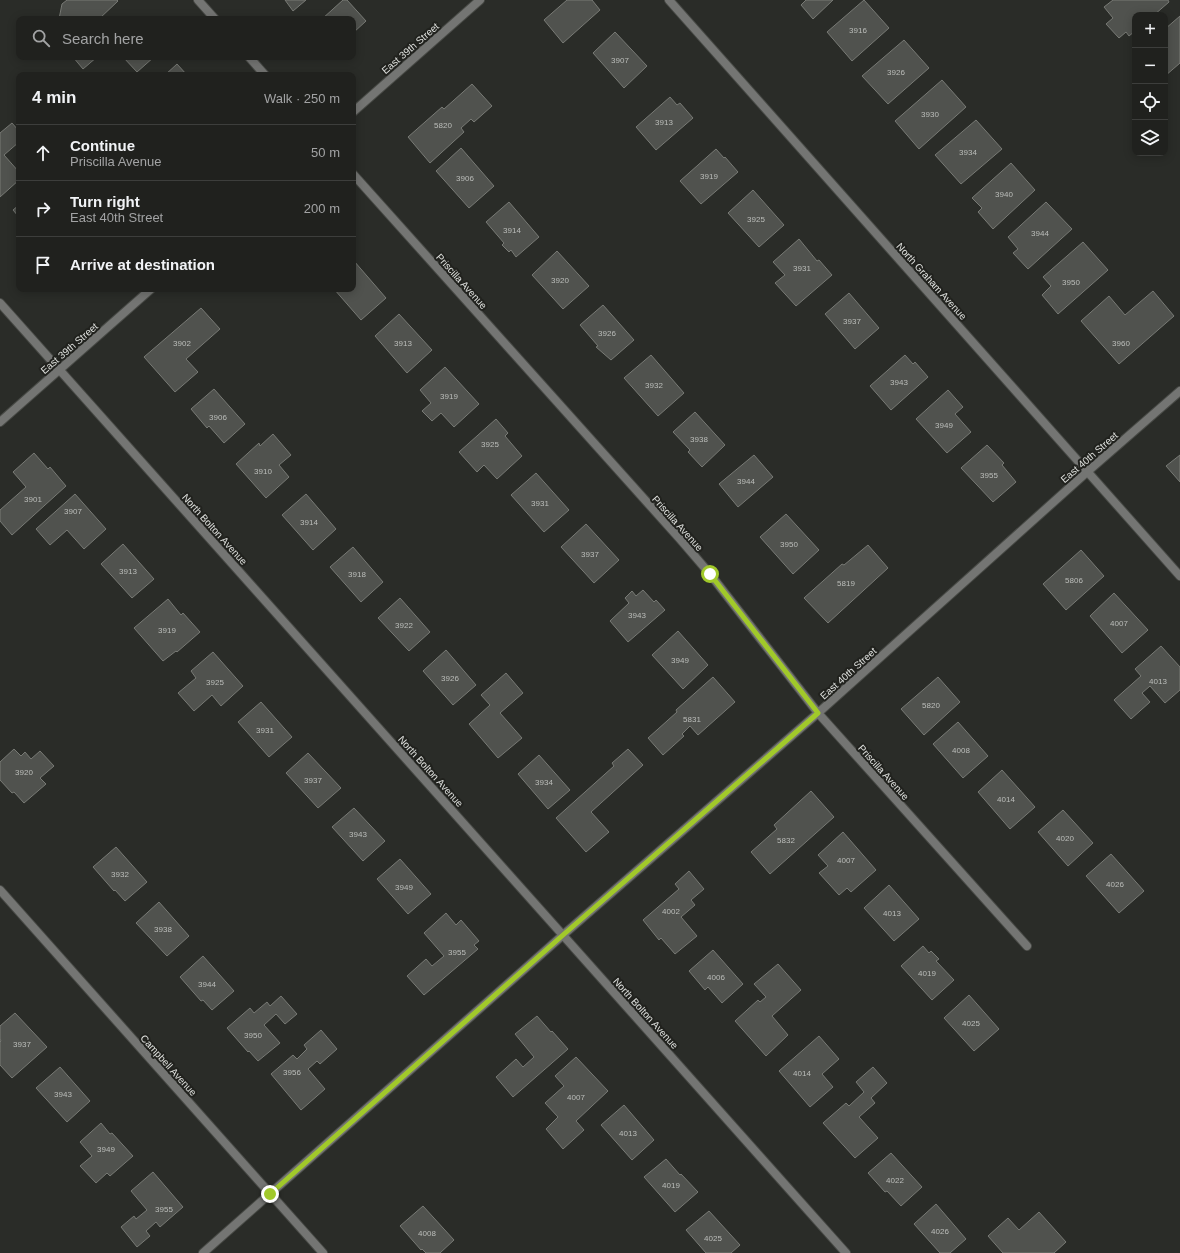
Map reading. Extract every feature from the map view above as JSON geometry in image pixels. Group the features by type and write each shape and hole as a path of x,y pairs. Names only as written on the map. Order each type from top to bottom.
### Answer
{"street":[{"path":"198,0 212,16"},
{"name":"East 39th Street","path":"356,109 480,0"},
{"name":"North Graham Avenue","path":"669,0 1180,576"},
{"path":"252,60 262,72"},
{"name":"Priscilla Avenue","path":"356,177 710,574 818,713 1027,946"},
{"name":"East 39th Street","path":"0,422 148,292"},
{"name":"North Bolton Avenue","path":"0,302 846,1253"},
{"name":"East 40th Street","path":"203,1253 563,935 818,713 1087,472 1180,391"},
{"name":"Campbell Avenue","path":"0,890 323,1253"}],"building":[{"path":"67,0 118,1 102,16 60,16 62,4"},
{"path":"285,0 306,0 293,11"},
{"path":"343,0 347,0 366,21 356,30 356,16 325,16"},
{"path":"567,0 592,0 600,10 563,43 544,20"},
{"path":"806,0 833,0 813,19 801,5"},
{"path":"864,0 889,28 852,61 827,32"},
{"path":"1113,0 1168,0 1169,2 1157,12 1132,12 1132,34 1129,36 1126,32 1119,38 1106,24 1113,18 1104,7"},
{"path":"1180,16 1180,63 1168,73 1168,48 1168,26"},
{"path":"615,32 647,66 624,88 593,53"},
{"path":"904,40 929,68 888,104 862,76"},
{"path":"76,60 94,60 83,69"},
{"path":"126,60 151,60 137,72"},
{"path":"177,64 184,72 168,72"},
{"path":"942,80 966,107 919,149 895,121"},
{"path":"472,84 492,106 474,122 471,119 461,128 464,132 430,163 408,137 442,107 444,109"},
{"path":"670,97 677,105 680,103 693,118 656,150 636,127"},
{"path":"976,120 1002,149 961,184 935,155"},
{"path":"12,123 16,128 16,145 4,155 16,169 16,183 0,197 0,133"},
{"path":"461,148 494,186 469,208 436,171"},
{"path":"716,149 738,172 701,204 680,181"},
{"path":"1011,163 1035,190 993,229 978,212 982,208 972,198"},
{"path":"753,190 784,225 759,247 728,213"},
{"path":"509,202 539,237 516,257 511,250 509,252 502,245 504,243 486,222"},
{"path":"1046,202 1072,229 1028,269 1013,253 1018,249 1008,237"},
{"path":"799,239 817,261 819,260 832,275 796,306 775,283 785,275 773,262"},
{"path":"1083,242 1108,270 1058,314 1042,295 1051,286 1043,277"},
{"path":"557,251 589,286 563,309 532,275"},
{"path":"356,263 386,298 361,320 337,292 356,292"},
{"path":"1153,291 1174,316 1119,364 1081,321 1109,296 1125,315"},
{"path":"849,293 879,328 855,349 825,314"},
{"path":"603,305 634,340 611,360 596,347 598,346 580,325"},
{"path":"201,308 220,329 186,359 198,372 175,392 144,357"},
{"path":"399,314 432,350 407,373 375,336"},
{"path":"651,355 684,393 658,416 624,378"},
{"path":"905,355 913,364 915,362 928,377 891,410 870,386"},
{"path":"445,367 479,404 454,427 441,413 432,421 422,411 431,403 420,390"},
{"path":"214,389 245,424 224,443 209,426 207,428 191,409"},
{"path":"948,390 963,407 955,414 971,432 947,453 916,419"},
{"path":"695,412 725,445 702,467 688,452 690,450 673,432"},
{"path":"496,419 508,433 505,436 522,456 497,479 484,465 477,472 459,452"},
{"path":"273,434 291,455 279,465 289,477 266,498 236,464 259,443 260,446"},
{"path":"987,445 1004,463 1002,465 1016,482 993,502 961,468"},
{"path":"34,453 48,469 50,467 66,486 12,535 0,521 0,510 26,487 13,472"},
{"path":"754,455 773,477 738,507 719,484"},
{"path":"1180,455 1180,482 1166,466"},
{"path":"536,473 569,510 544,532 511,495"},
{"path":"75,494 106,529 84,549 67,530 50,545 36,529"},
{"path":"306,494 336,529 313,550 282,515"},
{"path":"786,514 819,550 793,574 760,537"},
{"path":"586,524 619,560 594,583 561,547"},
{"path":"123,544 154,579 132,598 101,564"},
{"path":"868,545 888,568 828,623 804,598 842,564 844,565"},
{"path":"353,547 383,582 361,602 330,567"},
{"path":"1081,550 1104,576 1066,610 1043,584"},
{"path":"643,590 654,602 656,600 665,610 628,642 610,621 629,603 625,598 632,591 636,596"},
{"path":"1114,593 1148,630 1122,653 1090,616"},
{"path":"400,598 430,632 409,651 378,618"},
{"path":"168,599 181,615 183,613 200,632 177,652 176,651 163,661 134,628"},
{"path":"678,631 708,665 683,689 652,655"},
{"path":"1161,646 1180,667 1180,690 1165,703 1150,686 1142,693 1150,702 1131,719 1114,700 1141,676 1135,669"},
{"path":"446,650 476,685 453,705 423,671"},
{"path":"213,652 243,686 221,706 212,695 194,711 178,693 196,678 191,671"},
{"path":"506,673 523,693 500,713 522,738 498,758 469,724 490,705 481,695"},
{"path":"713,677 735,702 698,735 690,726 682,734 684,736 663,755 648,738 677,712 676,710"},
{"path":"938,677 960,702 924,735 901,709"},
{"path":"261,702 292,737 269,757 238,722"},
{"path":"958,722 988,756 963,778 933,744"},
{"path":"14,749 21,756 25,752 31,759 40,751 54,766 40,778 46,784 24,803 0,780 0,762"},
{"path":"628,749 643,765 591,812 609,832 586,852 556,818 614,766 612,763"},
{"path":"308,753 341,788 318,808 286,773"},
{"path":"539,755 570,790 548,809 518,774"},
{"path":"1002,770 1035,807 1010,829 978,792"},
{"path":"811,791 834,817 770,874 751,852 777,829 774,825"},
{"path":"354,808 385,841 363,861 332,827"},
{"path":"1063,810 1093,843 1068,866 1038,832"},
{"path":"843,832 876,870 851,892 847,888 839,895 819,873 828,866 818,855"},
{"path":"116,847 147,882 125,901 93,867"},
{"path":"1111,854 1144,891 1119,913 1086,876"},
{"path":"400,859 431,894 408,914 377,879"},
{"path":"689,871 704,889 691,900 695,905 681,917 697,936 675,954 661,938 659,940 643,920 679,889 675,884"},
{"path":"889,885 919,919 894,941 864,908"},
{"path":"159,902 189,936 167,956 136,923"},
{"path":"446,913 456,925 461,920 479,941 474,945 478,949 424,995 407,976 426,959 432,966 444,956 424,933"},
{"path":"923,946 929,953 931,951 939,959 936,961 954,980 932,1000 901,966"},
{"path":"713,950 743,984 722,1003 708,987 705,990 689,971"},
{"path":"203,956 234,991 212,1010 203,1000 201,1001 180,977"},
{"path":"778,964 801,990 772,1016 788,1035 766,1056 735,1021 758,1000 760,1002 766,997 754,984"},
{"path":"969,995 999,1029 974,1051 944,1018"},
{"path":"281,996 297,1014 285,1024 276,1014 264,1025 280,1043 258,1061 227,1028 250,1008 254,1013 267,1002 270,1006"},
{"path":"15,1013 47,1047 12,1078 0,1065 0,1026"},
{"path":"537,1016 568,1049 513,1097 496,1077 516,1059 523,1067 534,1057 515,1034"},
{"path":"321,1030 337,1049 320,1064 317,1061 308,1069 325,1089 301,1110 271,1074 293,1055 297,1059 307,1049 304,1045"},
{"path":"819,1036 839,1059 822,1074 833,1087 810,1107 779,1071"},
{"path":"576,1057 608,1091 576,1121 584,1130 563,1149 546,1129 558,1117 545,1103 564,1086 555,1076"},
{"path":"60,1067 90,1101 67,1122 36,1088"},
{"path":"873,1067 887,1083 871,1098 875,1103 859,1117 878,1138 855,1158 823,1123 846,1103 849,1106 864,1092 856,1082"},
{"path":"624,1105 654,1140 632,1160 601,1125"},
{"path":"101,1123 133,1156 110,1176 107,1173 96,1183 80,1166 92,1156 80,1142"},
{"path":"891,1153 922,1187 901,1206 887,1191 885,1192 868,1173"},
{"path":"666,1159 698,1192 675,1212 644,1177"},
{"path":"153,1172 183,1207 160,1227 156,1222 146,1231 150,1236 137,1247 121,1227 134,1216 136,1219 147,1210 131,1191"},
{"path":"936,1204 966,1239 950,1253 940,1253 914,1224"},
{"path":"423,1206 454,1240 440,1253 426,1253 422,1249 421,1250 400,1226"},
{"path":"709,1211 740,1245 731,1253 706,1253 686,1230"},
{"path":"1039,1212 1066,1242 1054,1253 1003,1253 988,1236 1008,1218 1019,1230"}],"route":[{"path":"270,1194 563,935 818,713 710,574"}]}
